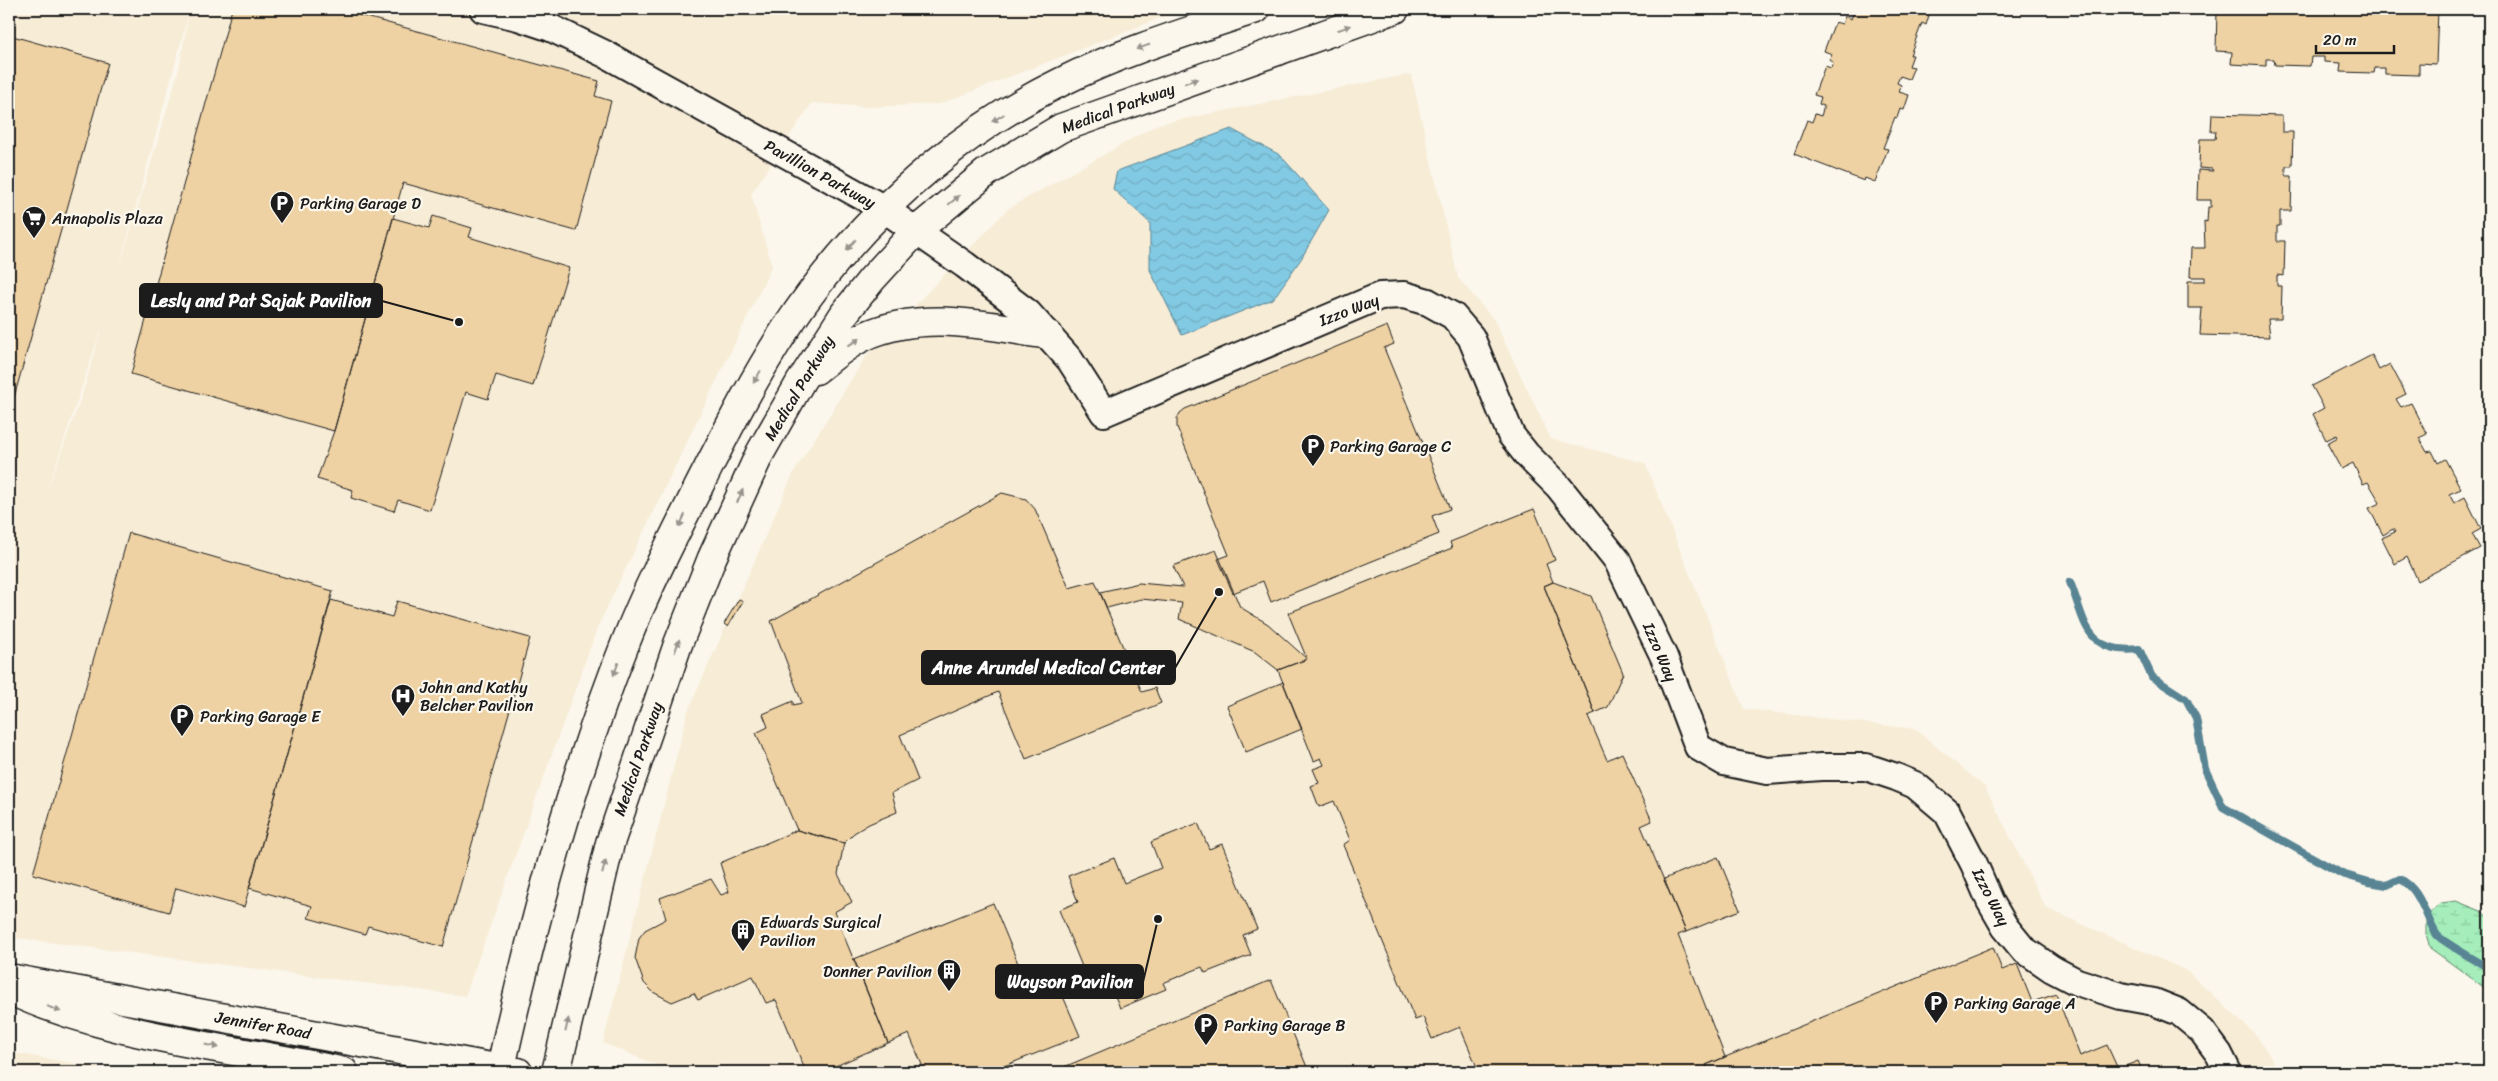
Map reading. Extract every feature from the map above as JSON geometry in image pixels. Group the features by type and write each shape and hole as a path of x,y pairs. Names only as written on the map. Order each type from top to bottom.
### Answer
{"main road":[{"path":"506,1071 537,915 559,835 588,743 628,636 690,505 743,400 786,328 827,273 883,208 934,164 995,120 1059,82 1133,50 1256,9"},
{"name":"Medical Parkway","path":"556,1072 610,843 649,725 712,558 760,453 801,381 844,314 872,279 916,231 987,172 1061,128 1395,9"},
{"path":"801,381 839,352 864,337 914,322 937,320 973,323 1049,335"},
{"name":"Jennifer Road","path":"9,978 506,1071"},
{"path":"9,990 73,1017 135,1032 344,1072"}],"street":[{"name":"Pavillion Parkway","path":"483,9 518,17 551,28 605,54 883,208 1028,313 1070,360 1104,413"},
{"name":"Izzo Way","path":"1104,413 1380,296 1404,295 1428,302 1453,316 1471,337 1511,435 1527,455 1558,486 1617,560 1664,657 1698,747 1724,762 1767,771 1821,767 1866,768 1896,776 1915,785 1947,812 1974,864 1990,901 2005,928 2023,949 2052,969 2077,982 2121,996 2154,1002 2179,1012 2202,1031 2219,1054 2228,1072"}],"shaded area":[{"path":"9,9 1183,9 940,104 868,107 812,103 751,194 772,266 598,626 465,996 9,937","holes":["189,13 179,69 120,266 120,265","103,323 83,392 44,500"]},
{"path":"1411,74 1458,278 1494,320 1551,439 1645,463 1744,709 1915,729 1985,787 2046,908 2187,971 2257,1036 2280,1072 674,1072 603,1043 688,711 793,474 866,356 1008,209 1158,124"},
{"path":"9,1052 123,1072 9,1072"}],"green space":[{"path":"2456,901 2481,911 2489,918 2489,991 2430,948 2426,934 2426,917 2441,903"}],"water":[{"path":"1231,129 1280,155 1329,210 1301,259 1273,299 1182,335 1150,270 1150,223 1113,189 1117,171"}],"building":[{"name":"Parking Garage D","path":"232,9 337,9 599,81 595,96 611,101 576,231 403,183 334,431 131,374"},
{"path":"1855,9 1931,9 1926,25 1922,23 1910,55 1913,55 1909,66 1914,67 1909,79 1900,76 1897,83 1901,85 1899,92 1909,95 1904,110 1900,109 1897,118 1895,117 1883,148 1888,149 1875,182 1865,178 1864,181 1794,154 1807,120 1812,122 1815,114 1821,116 1824,106 1819,104 1821,97 1814,95 1825,66 1831,68 1833,62 1829,60 1832,54 1824,51 1835,22 1842,24 1845,16 1851,19"},
{"path":"2217,9 2438,9 2436,64 2419,63 2419,75 2385,74 2385,68 2375,68 2374,73 2340,72 2341,63 2324,62 2324,57 2311,57 2310,66 2275,65 2274,59 2266,59 2266,66 2231,64 2232,52 2216,51"},
{"name":"Annapolis Plaza","path":"9,35 108,63 9,415"},
{"path":"2212,114 2282,116 2282,132 2293,132 2292,166 2286,166 2286,176 2292,176 2291,211 2280,211 2280,226 2277,226 2277,241 2285,241 2284,276 2277,275 2277,286 2282,286 2281,319 2268,319 2270,337 2200,335 2202,308 2188,308 2188,281 2205,281 2205,277 2190,277 2191,248 2205,248 2204,221 2207,222 2208,207 2211,207 2211,200 2197,200 2198,170 2213,171 2212,169 2199,168 2200,139 2215,139 2216,131 2211,131"},
{"path":"433,216 472,228 469,237 569,268 533,386 496,375 488,399 466,392 430,510 398,500 394,511 351,498 353,490 317,479 334,431 393,218 429,228"},
{"name":"Parking Garage C","path":"1387,326 1394,344 1384,348 1450,509 1432,516 1439,534 1271,602 1263,581 1233,593 1218,559 1229,555 1177,427 1177,419 1180,413 1185,409"},
{"path":"2372,355 2379,370 2390,364 2406,394 2396,399 2401,407 2411,403 2427,434 2419,438 2427,452 2432,451 2438,463 2445,459 2461,489 2449,494 2454,503 2465,497 2481,529 2472,534 2480,548 2418,581 2407,557 2395,564 2382,538 2395,532 2393,529 2383,535 2369,508 2380,503 2377,497 2368,482 2363,484 2353,463 2341,469 2327,443 2338,437 2337,435 2326,440 2313,414 2324,408 2312,386"},
{"path":"1002,493 1026,499 1035,509 1069,588 1095,581 1142,692 1155,688 1161,703 1026,759 998,692 900,735 918,780 892,793 897,812 869,824 854,833 844,843 797,830 756,733 768,727 763,714 793,701 793,705 802,703 771,621"},
{"path":"1534,509 1555,560 1546,564 1553,582 1544,586 1595,713 1588,716 1607,760 1622,753 1652,821 1641,826 1686,932 1678,935 1725,1057 1706,1065 1709,1072 1479,1072 1460,1027 1432,1039 1423,1017 1415,1020 1343,845 1350,840 1334,801 1319,807 1311,786 1319,783 1313,769 1324,765 1321,758 1314,761 1278,670 1307,659 1288,613 1452,548 1450,542"},
{"name":"Parking Garage E","path":"129,533 333,591 244,907 176,888 169,912 33,874"},
{"path":"1216,550 1240,607 1268,624 1307,659 1278,670 1255,652 1179,619 1182,603 1141,599 1107,608 1100,592 1139,583 1183,587 1173,566"},
{"path":"1553,582 1591,596 1623,673 1608,707 1595,713 1544,586"},
{"path":"739,599 743,601 728,627 724,624"},
{"name":"John and Kathy Belcher Pavilion","path":"331,600 392,617 397,601 530,638 443,947 368,926 365,934 308,918 312,906 249,888"},
{"path":"1283,682 1302,729 1246,752 1227,706"},
{"path":"1198,823 1209,849 1222,844 1257,929 1243,935 1251,955 1205,973 1202,967 1163,983 1166,989 1120,1008 1112,989 1094,996 1059,910 1078,902 1068,876 1114,858 1124,883 1161,868 1151,842"},
{"name":"Edwards Surgical Pavilion","path":"797,830 844,843 838,874 852,902 834,912 888,1043 822,1072 806,1072 776,1000 766,1003 753,976 698,1000 694,993 672,1002 653,992 644,983 635,958 639,938 645,930 666,919 660,898 711,879 721,895 729,892 720,863"},
{"path":"1718,857 1740,910 1686,932 1664,879"},
{"name":"Donner Pavilion","path":"993,903 1032,997 1059,987 1080,1036 989,1072 925,1072 909,1034 888,1043 854,959"},
{"name":"Parking Garage A","path":"1993,947 2002,970 2017,964 2032,1002 2056,994 2080,1056 2107,1045 2118,1069 2138,1061 2143,1072 1709,1072 1706,1065"},
{"name":"Parking Garage B","path":"1271,980 1309,1072 1052,1072"}],"waterway":[{"path":"2070,582 2084,621 2097,640 2108,646 2121,649 2139,649 2152,677 2186,699 2196,718 2205,769 2223,807 2342,874 2387,885 2400,879 2413,889 2418,896 2437,935 2453,947 2489,968"}],"place":[{"name":"Parking Garage D","path":"282,224"},
{"name":"Annapolis Plaza","path":"34,239"},
{"name":"Lesly and Pat Sajak Pavilion","path":"459,322"},
{"name":"Parking Garage C","path":"1313,467"},
{"name":"Anne Arundel Medical Center","path":"1219,592"},
{"name":"John and Kathy Belcher Pavilion","path":"403,717"},
{"name":"Parking Garage E","path":"182,737"},
{"name":"Wayson Pavilion","path":"1158,919"},
{"name":"Edwards Surgical Pavilion","path":"743,952"},
{"name":"Donner Pavilion","path":"949,992"},
{"name":"Parking Garage A","path":"1936,1024"},
{"name":"Parking Garage B","path":"1206,1046"}]}
